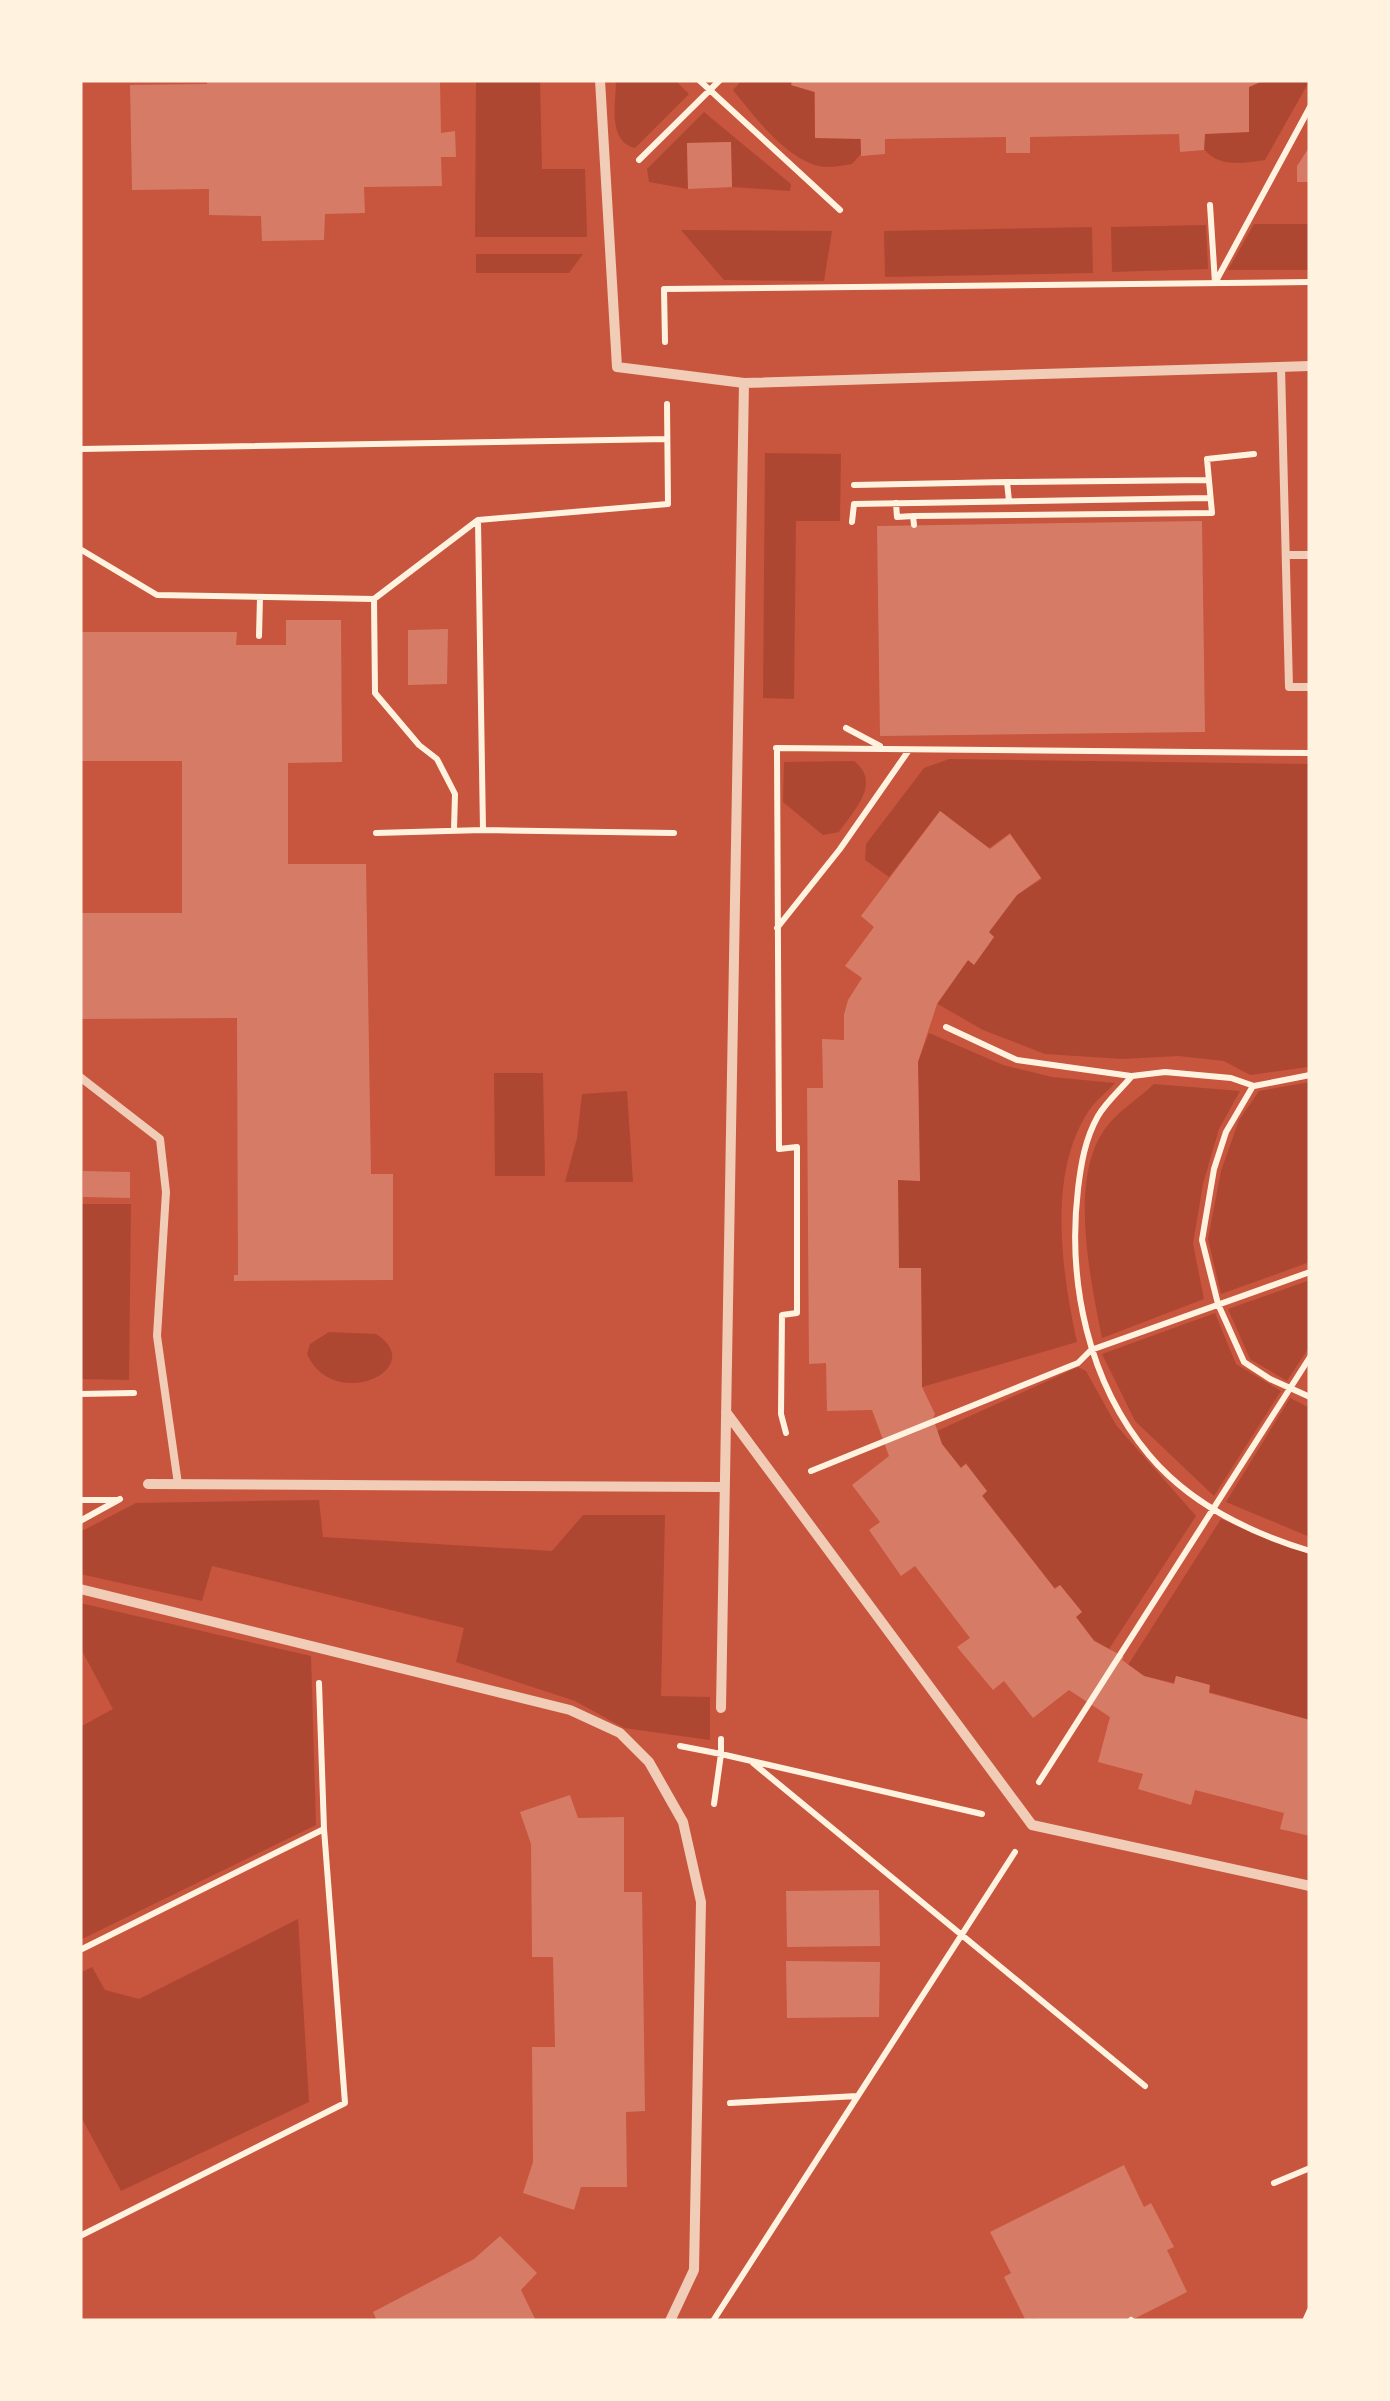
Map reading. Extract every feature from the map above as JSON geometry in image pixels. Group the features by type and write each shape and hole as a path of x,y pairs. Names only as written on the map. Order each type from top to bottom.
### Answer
{"street":[{"path":"600,80 617,367 744,383 1310,366"},
{"path":"721,1708 744,383"},
{"path":"725,1411 1032,1826 1310,1886"},
{"path":"148,1484 723,1486"},
{"path":"80,1589 570,1710 620,1733 649,1762 683,1822 701,1902 694,2270 670,2321"}],"lane":[{"path":"1281,367 1289,688 1310,688"},
{"path":"1287,555 1310,555"},
{"path":"80,1077 160,1138 166,1192 157,1336 178,1484"}],"path":[{"path":"698,80 840,210"},
{"path":"606,193 720,80"},
{"path":"1215,283 1310,107"},
{"path":"1210,205 1215,283"},
{"path":"80,549 158,595 374,599 478,520 668,504 664,289 1310,282"},
{"path":"80,450 667,439"},
{"path":"896,503 897,517 913,521 1212,513 1207,459 1284,451"},
{"path":"854,486 1209,480"},
{"path":"1007,482 1008,501"},
{"path":"852,522 854,504 1210,498"},
{"path":"478,520 484,830"},
{"path":"259,636 260,597"},
{"path":"374,599 375,693 419,745 437,759 454,794 454,830"},
{"path":"846,728 884,749"},
{"path":"737,747 1310,753"},
{"path":"776,748 779,1149 798,1147 797,1313 782,1316 781,1414 791,1449"},
{"path":"732,984 840,849 910,749"},
{"path":"376,833 674,833"},
{"path":"946,1028 1016,1060 1132,1076 1165,1072 1231,1078 1254,1086 1310,1075"},
{"path":"1132,1076 1098,1114 1082,1154 1074,1222 1076,1261 1091,1350 1125,1424 1151,1458 1213,1511 1310,1551"},
{"path":"1254,1086 1226,1132 1202,1240 1218,1304 1244,1362 1310,1397"},
{"path":"810,1472 1078,1363 1091,1350 1310,1272"},
{"path":"1042,1778 1310,1357"},
{"path":"80,1394 165,1393"},
{"path":"80,1520 148,1484"},
{"path":"80,1500 118,1500"},
{"path":"80,2236 345,2103 324,1829 318,1647"},
{"path":"714,2321 1032,1826 721,1754"},
{"path":"751,1761 1146,2086"},
{"path":"80,1950 324,1829"},
{"path":"698,2105 858,2096"},
{"path":"1274,2184 1310,2168"},
{"path":"1304,2321 1310,2310"}],"shaded area":[{"path":"476,80 540,80 542,169 585,169 587,237 475,237"},
{"path":"616,80 675,80 689,94 635,148 620,138 617,129"},
{"path":"742,80 792,80 791,85 814,92 815,137 860,138 861,154 852,164 830,167 800,158 774,138 733,90"},
{"path":"1264,80 1310,80 1265,160 1232,163 1210,155 1204,149 1204,134 1249,86"},
{"path":"704,112 791,184 790,191 732,187 730,142 687,143 688,189 649,182 647,169"},
{"path":"1254,224 1310,224 1310,270 1228,270"},
{"path":"1206,225 1208,269 1112,272 1111,227"},
{"path":"1092,227 1093,273 885,277 884,231"},
{"path":"681,230 832,231 824,281 724,280"},
{"path":"476,254 583,254 569,273 476,273"},
{"path":"765,453 841,454 840,521 796,521 794,699 763,698"},
{"path":"949,759 1310,764 1308,1067 1250,1075 1224,1061 1178,1056 1123,1059 1045,1054 983,1030 936,1003 968,960 974,964 994,937 988,932 1016,895 1042,879 1010,833 989,848 940,811 889,877 865,860 866,844 924,768"},
{"path":"854,761 862,769 866,787 839,832 823,835 783,802 784,762"},
{"path":"929,1033 1003,1065 1052,1077 1115,1083 1091,1108 1075,1137 1067,1165 1063,1256 1077,1342 922,1387 921,1268 898,1268 897,1180 919,1180 918,1061"},
{"path":"494,1073 543,1073 545,1176 495,1176"},
{"path":"1310,1082 1310,1262 1221,1294 1208,1239 1221,1171 1239,1120 1259,1091"},
{"path":"1154,1084 1240,1091 1219,1129 1203,1184 1193,1244 1204,1299 1102,1338 1086,1233 1087,1178 1103,1132"},
{"path":"627,1091 633,1182 565,1182 577,1138 582,1094"},
{"path":"80,1204 131,1204 129,1380 80,1379"},
{"path":"1310,1280 1310,1346 1287,1381 1250,1359 1228,1309"},
{"path":"1215,1313 1236,1364 1281,1391 1214,1496 1135,1421 1102,1354"},
{"path":"329,1332 376,1334 390,1347 392,1360 385,1371 372,1379 355,1383 337,1381 320,1372 307,1354 310,1344"},
{"path":"1078,1367 1086,1371 1116,1425 1196,1516 1109,1649 1094,1640 1075,1616 1081,1611 1060,1585 1054,1588 982,1495 986,1491 966,1463 960,1468 941,1444 937,1431"},
{"path":"1290,1398 1310,1408 1310,1537 1226,1502"},
{"path":"319,1500 323,1537 552,1551 583,1515 665,1515 661,1696 710,1697 710,1740 624,1728 575,1701 456,1662 464,1628 212,1566 202,1601 80,1574 80,1532 136,1503"},
{"path":"1221,1519 1310,1554 1310,1720 1209,1692 1209,1685 1176,1676 1174,1683 1144,1676 1128,1665"},
{"path":"80,1603 311,1656 316,1825 80,1940 80,1727 113,1709 80,1647"},
{"path":"298,1919 309,2102 121,2191 80,2115 80,1973 92,1967 105,1990 139,1999"}],"building":[{"path":"207,80 440,81 441,133 455,131 456,157 441,157 442,186 364,187 365,213 325,214 324,240 262,241 261,216 209,215 209,189 132,190 130,85 207,84"},
{"path":"793,80 1265,80 1249,87 1249,132 1205,134 1204,150 1180,152 1179,134 1030,137 1030,153 1006,153 1006,137 885,139 885,154 861,156 861,139 815,138 815,92 791,85"},
{"path":"731,142 732,187 688,189 687,143"},
{"path":"1310,146 1310,182 1297,182 1297,166"},
{"path":"1202,521 1205,732 880,736 877,526"},
{"path":"286,620 341,620 342,762 288,763 288,864 366,864 371,1174 393,1174 393,1280 234,1281 234,1275 238,1275 237,1018 80,1019 80,913 182,913 182,761 80,761 80,632 237,632 236,645 286,645"},
{"path":"448,629 447,684 408,685 408,630"},
{"path":"940,811 990,849 1010,834 1041,878 1017,895 989,932 994,937 974,965 968,960 937,1004 918,1062 920,1181 898,1180 899,1268 921,1268 922,1387 935,1414 942,1444 961,1468 966,1464 987,1491 982,1496 1055,1589 1060,1585 1082,1612 1076,1617 1094,1641 1124,1657 1122,1660 1144,1676 1174,1684 1176,1676 1210,1685 1209,1693 1310,1720 1310,1836 1280,1829 1284,1813 1195,1790 1191,1805 1138,1789 1143,1774 1098,1762 1110,1717 1069,1690 1033,1718 1004,1681 993,1690 957,1647 970,1638 915,1566 901,1576 869,1530 880,1522 852,1485 889,1456 872,1410 827,1411 826,1363 809,1364 807,1088 823,1088 822,1039 844,1040 848,1000 862,978 845,966 874,927 861,916"},
{"path":"83,1171 130,1172 130,1198 83,1197"},
{"path":"570,1795 578,1818 624,1817 624,1892 642,1892 645,2111 626,2112 627,2187 581,2187 574,2210 523,2193 533,2162 532,2047 555,2047 553,1957 532,1957 531,1844 520,1812"},
{"path":"879,1890 880,1946 787,1947 786,1891"},
{"path":"786,1961 880,1962 879,2017 787,2018"},
{"path":"1124,2165 1144,2207 1151,2203 1174,2247 1167,2250 1187,2292 1130,2321 1026,2321 1004,2277 1011,2273 990,2232"},
{"path":"500,2236 537,2273 521,2290 536,2321 377,2321 373,2312 474,2259"}]}
